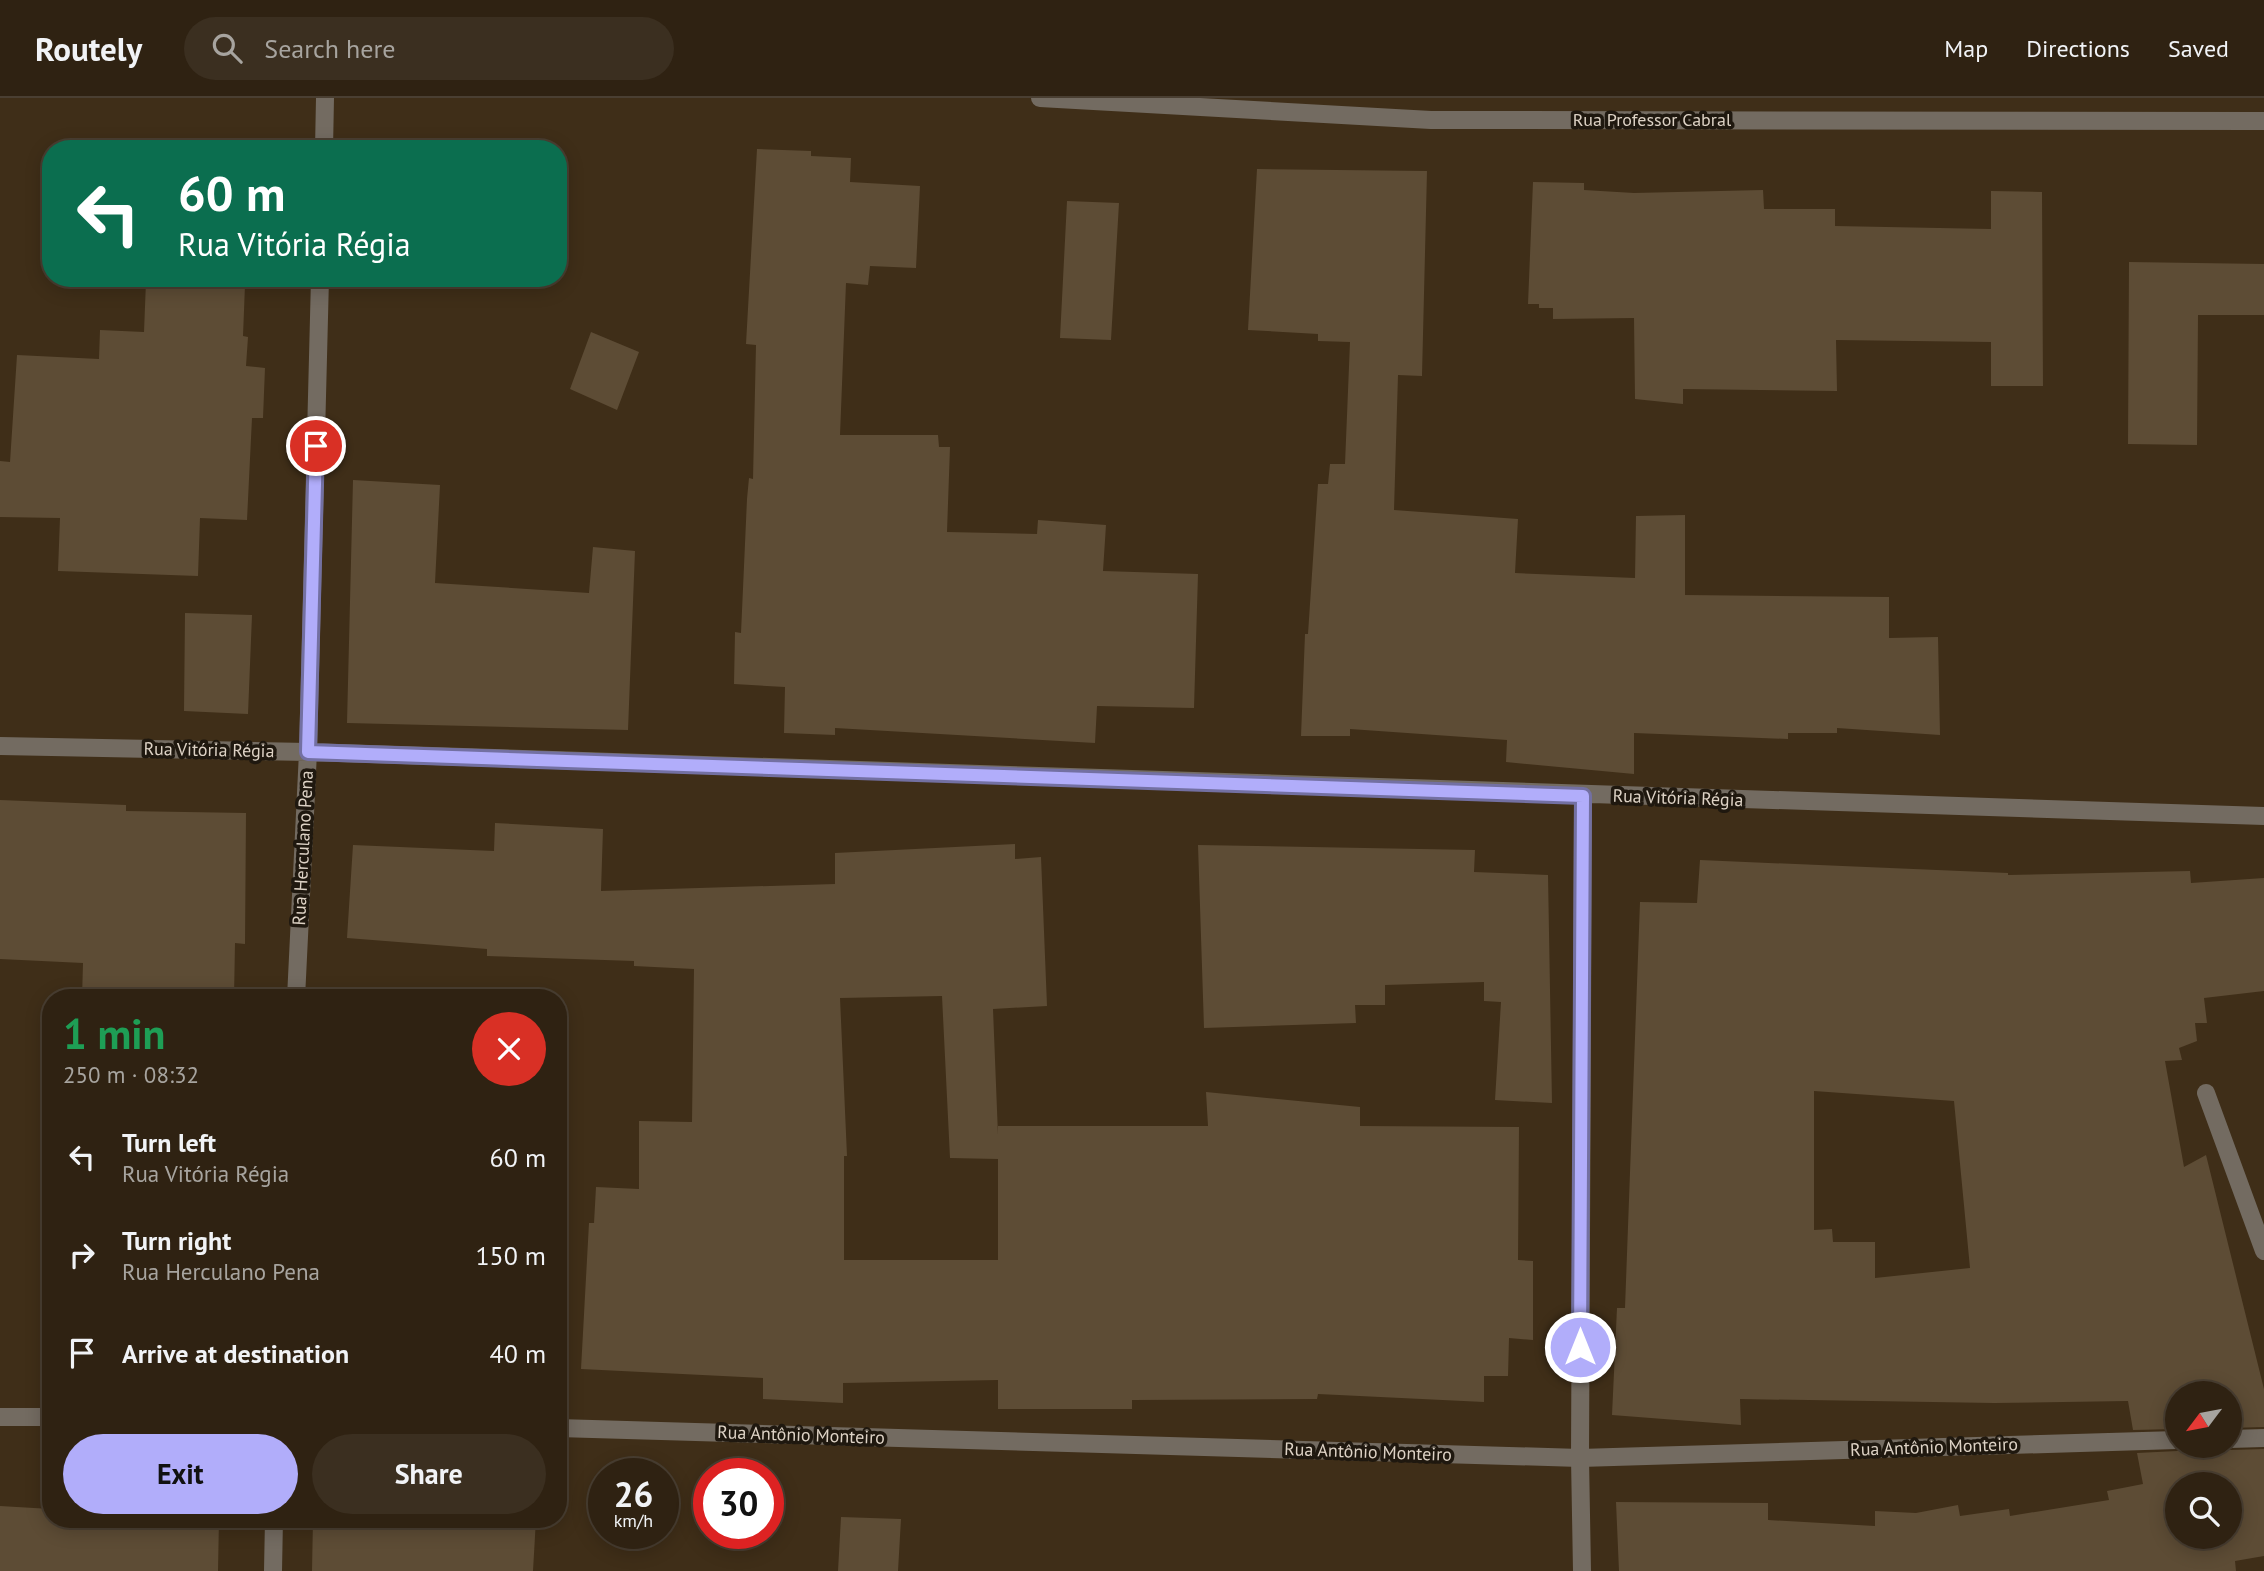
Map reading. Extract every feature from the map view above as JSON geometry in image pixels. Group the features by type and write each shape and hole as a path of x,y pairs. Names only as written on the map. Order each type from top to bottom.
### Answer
{"street":[{"path":"324,140 325,98"},
{"name":"Rua Professor Cabral","path":"1041,98 1431,120 2264,121"},
{"name":"Rua Herculano Pena","path":"296,989 308,752 320,287"},
{"name":"Rua Vitória Régia","path":"0,746 308,752 1583,796 2264,816"},
{"path":"1581,1571 1583,796"},
{"path":"2206,1093 2264,1251"},
{"path":"0,1417 42,1417"},
{"name":"Rua Antônio Monteiro","path":"567,1428 1580,1458 2165,1440"},
{"path":"2242,1439 2264,1438"},
{"path":"273,1571 274,1528"}],"building":[{"path":"757,149 811,151 811,156 851,158 850,182 920,186 916,268 870,266 868,285 846,283 840,435 938,435 939,447 950,447 947,532 1037,534 1038,520 1106,525 1103,571 1198,574 1194,708 1097,706 1095,743 835,728 835,735 784,733 785,687 734,684 735,632 741,633 747,499 749,478 753,479 756,345 746,344"},
{"path":"1257,169 1427,171 1422,376 1398,375 1394,510 1518,519 1515,573 1635,578 1636,516 1685,515 1685,595 1889,597 1889,638 1938,637 1940,735 1837,728 1837,733 1788,733 1788,739 1634,733 1634,774 1506,762 1507,740 1350,729 1350,736 1301,736 1305,634 1308,634 1318,484 1328,484 1330,464 1345,464 1350,342 1318,341 1318,334 1248,330"},
{"path":"1533,182 1584,183 1584,190 1634,193 1763,190 1764,209 1835,209 1835,226 1991,229 1991,191 2042,192 2043,386 1991,386 1991,342 1836,340 1837,391 1683,389 1683,404 1635,399 1634,318 1553,319 1553,308 1539,308 1539,304 1528,304"},
{"path":"1067,201 1119,203 1111,340 1060,338"},
{"path":"2129,262 2264,264 2264,315 2198,315 2197,445 2128,444"},
{"path":"146,287 245,287 243,336 248,337 246,366 265,368 263,418 252,418 247,520 200,518 198,576 58,571 60,518 0,517 0,461 10,462 17,355 99,359 100,330 144,332"},
{"path":"591,332 639,352 617,410 570,389"},
{"path":"353,480 440,485 435,583 589,593 593,547 635,551 628,730 347,723"},
{"path":"185,613 252,615 248,714 184,711"},
{"path":"0,800 126,805 126,811 246,813 245,944 235,943 234,989 82,989 83,963 0,959"},
{"path":"495,823 603,829 601,891 835,884 835,853 1015,844 1015,859 1041,857 1047,1006 993,1009 998,1135 998,1126 1208,1126 1206,1092 1360,1107 1360,1126 1519,1127 1518,1260 1533,1261 1533,1340 1509,1338 1508,1376 1484,1376 1484,1402 1318,1394 1317,1399 1132,1400 1132,1409 998,1409 998,1380 843,1383 843,1403 763,1399 763,1378 581,1369 589,1223 594,1223 596,1187 639,1189 639,1121 692,1122 694,969 634,966 634,961 487,956 487,949 347,938 353,845 494,851","holes":["942,996 950,1158 998,1159 998,1260 844,1260 844,1156 847,1156 840,998"]},
{"path":"1198,845 1475,850 1474,872 1548,875 1552,1103 1495,1100 1501,1002 1484,1001 1484,982 1385,985 1385,1005 1355,1005 1356,1023 1204,1028"},
{"path":"1700,860 2008,875 2190,871 2191,883 2264,878 2264,991 2204,998 2207,1023 2195,1023 2197,1041 2179,1048 2182,1060 2165,1061 2184,1167 2206,1155 2264,1389 2264,1427 2242,1428 2242,1381 2165,1381 2165,1429 2133,1430 2128,1401 1994,1403 1740,1399 1741,1425 1612,1415 1617,1308 1625,1308 1640,902 1697,903","holes":["1814,1091 1954,1101 1970,1268 1875,1278 1875,1242 1833,1242 1832,1229 1814,1230"]},
{"path":"2264,1449 2264,1556 2235,1561 2236,1571 1619,1571 1616,1502 1768,1503 1768,1520 1875,1526 1875,1511 1916,1513 1958,1505 1960,1516 2009,1509 2010,1516 2109,1500 2107,1491 2143,1484 2137,1453 2165,1452 2165,1458 2242,1458 2242,1450"},
{"path":"0,1506 42,1508 42,1528 219,1528 218,1571 0,1571"},
{"path":"841,1517 901,1519 898,1571 838,1571"},
{"path":"313,1528 535,1528 533,1571 312,1571"}],"route":[{"path":"316,446 308,752 1583,796 1580,1347"}]}
